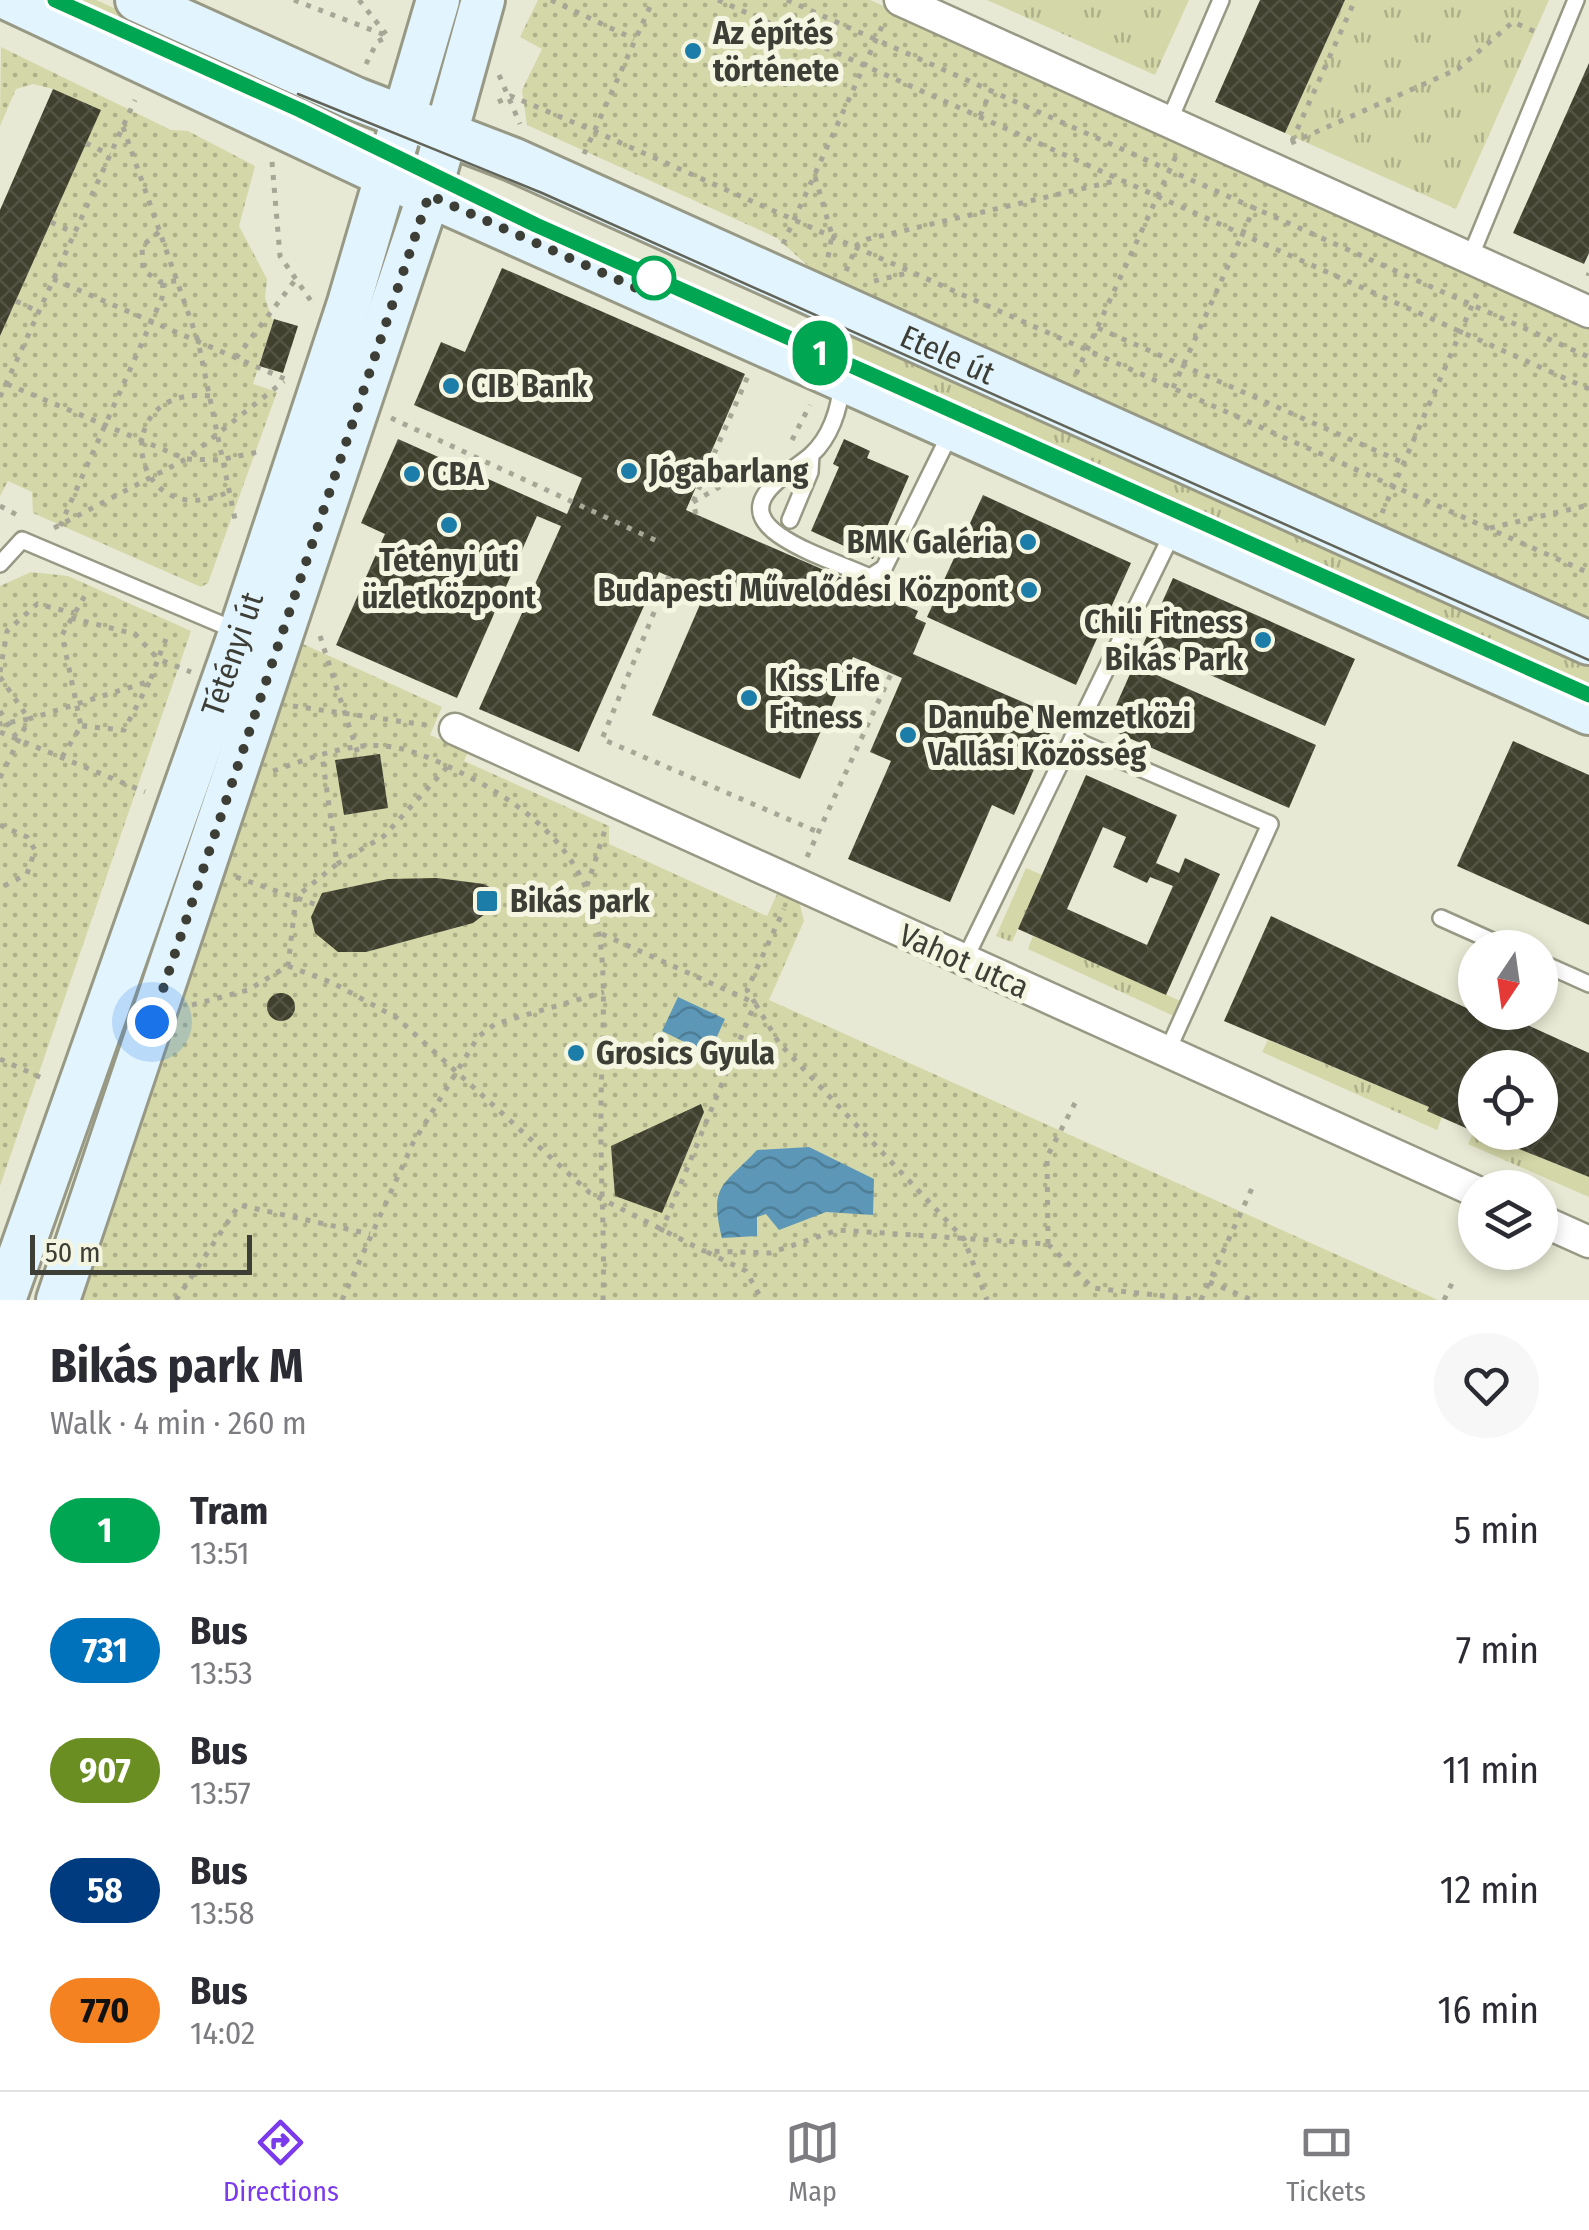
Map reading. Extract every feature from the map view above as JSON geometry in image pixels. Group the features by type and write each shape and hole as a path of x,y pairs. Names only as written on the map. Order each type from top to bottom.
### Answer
{"main road":[{"name":"Etele út","path":"11,0 429,195 827,390 952,430 1589,714"},
{"name":"Etele út","path":"137,0 405,118 512,159 1589,642"},
{"name":"Tétényi út","path":"58,1300 259,640 350,303 438,0"},
{"name":"Tétényi út","path":"4,1300 429,195 483,0"}],"street":[{"path":"894,7 1179,123 1589,312"},
{"name":"Vahot utca","path":"454,729 1458,1182"},
{"path":"1558,1228 1589,1242"}],"lane":[{"path":"0,7 3,0"},
{"path":"1179,123 1221,0"},
{"path":"1478,264 1576,0"},
{"path":"827,390 836,412 811,455 771,483 763,502 765,520 782,538 870,577 884,568 952,430"},
{"path":"790,520 810,472 811,455"},
{"path":"964,961 1174,530"},
{"path":"0,564 22,540 259,640"},
{"path":"1072,739 1270,824 1167,1052"},
{"path":"1442,918 1468,930"},
{"path":"1558,970 1589,984"}],"path":[{"path":"294,0 388,36"},
{"path":"359,0 388,36"},
{"path":"551,0 635,40"},
{"path":"583,157 654,0"},
{"path":"718,0 1589,389"},
{"path":"787,0 1589,357"},
{"path":"1355,0 1291,143 1458,69 1512,22"},
{"path":"777,256 894,7"},
{"path":"371,55 377,42 388,36"},
{"path":"980,116 992,90"},
{"path":"498,102 511,96 594,131 1589,573"},
{"path":"0,397 135,100"},
{"path":"1074,376 1170,168 1179,123"},
{"path":"123,127 198,340 237,526"},
{"path":"86,144 110,155"},
{"path":"271,159 280,256 313,303"},
{"path":"814,174 832,235 826,266"},
{"path":"857,245 1122,180"},
{"path":"1172,388 1254,206"},
{"path":"51,222 74,233"},
{"path":"159,232 146,242 140,260 143,270 163,282 176,281"},
{"path":"845,275 857,245"},
{"path":"1382,513 1473,305 1478,264"},
{"path":"865,283 915,272"},
{"path":"236,358 296,279"},
{"path":"51,530 186,459 286,380 53,280"},
{"path":"60,526 162,298 163,282"},
{"path":"16,300 38,312"},
{"path":"1098,328 1404,463"},
{"path":"696,514 693,502 751,369"},
{"path":"3,386 186,459 222,459 263,451"},
{"path":"789,445 827,390"},
{"path":"210,396 195,394 168,402 150,418 140,442 143,464 152,480 168,494 204,500 230,491"},
{"path":"391,418 656,541"},
{"path":"693,502 766,461"},
{"path":"1488,529 1589,505"},
{"path":"62,757 81,726 62,636 98,572"},
{"path":"669,576 602,738 818,832"},
{"path":"28,719 0,675 7,632 36,604 135,634 158,659 204,677"},
{"path":"318,628 359,756"},
{"path":"81,726 124,730 150,681 166,639"},
{"path":"891,674 748,990 780,1043 964,1239 987,1300"},
{"path":"2,727 150,681"},
{"path":"288,966 296,896 336,864 384,836 449,766 454,729 294,707"},
{"path":"0,711 2,727 18,739 145,792"},
{"path":"0,778 28,719"},
{"path":"272,772 356,744 380,742 449,766 503,796 540,824 567,852 602,934 603,1300"},
{"path":"322,754 336,864"},
{"path":"586,889 594,855 618,804"},
{"path":"0,825 27,837 35,850 26,874 0,888"},
{"path":"236,877 317,905"},
{"path":"602,934 755,1003"},
{"path":"189,1005 248,990 288,966"},
{"path":"288,966 333,982 396,1018 603,1203 746,1271 762,1300"},
{"path":"342,1300 413,1143 478,1037 495,1024 604,992"},
{"path":"661,1232 755,1003"},
{"path":"0,1059 44,1078"},
{"path":"1048,1244 1047,1157 1074,1103"},
{"path":"704,1251 770,1253 838,1230 1048,1244 1094,1288 1200,1300 1253,1186"},
{"path":"176,1300 239,1205 370,1234"},
{"path":"1444,1300 1455,1277"},
{"path":"1209,1282 1252,1300"},
{"path":"1092,1300 1094,1288"},
{"path":"1114,1300 1126,1294"}],"green space":[{"path":"48,0 96,0 312,96 304,114"},
{"path":"538,0 870,0 1589,323 1589,622 827,283 777,238 527,125 522,90 542,49 520,37"},
{"path":"987,0 1189,0 1155,75"},
{"path":"1345,0 1549,0 1456,209 1285,133"},
{"path":"1,47 171,130 188,131 255,166 239,226 267,279 265,298 273,321 253,384 277,392 208,583 201,587 33,513 32,492 8,481 0,496 0,336 100,111 33,84 16,89 0,126"},
{"path":"837,326 1589,661 1589,696 825,352"},
{"path":"31,572 68,576 191,631 0,1186 0,586"},
{"name":"Bikás park","path":"303,644 442,707 430,735 468,752 464,761 609,826 609,844 767,916 778,892 799,901 804,921 769,1000 1438,1300 79,1300"},
{"path":"1026,868 1042,875 1012,942 996,936"},
{"path":"1033,936 1183,1002 1176,1017 1028,949"},
{"path":"1268,1040 1429,1107 1442,1117 1437,1130 1262,1052"},
{"path":"1482,1150 1522,1150 1589,1177 1589,1197 1558,1183 1558,1170 1527,1170"}],"water":[{"path":"678,997 725,1019 709,1054 662,1031"},
{"path":"809,1147 874,1179 873,1215 826,1212 779,1230 766,1214 757,1217 757,1236 722,1238 718,1197 735,1172 757,1150"}],"building":[{"path":"1260,0 1345,0 1285,133 1215,102"},
{"path":"1589,63 1589,253 1584,264 1513,233"},
{"path":"53,89 101,110 0,336 0,210"},
{"name":"Tétényi úti üzletközpont","path":"502,268 745,374 686,510 918,611 915,618 926,623 913,654 1057,717 1014,815 992,805 950,902 848,859 891,761 870,752 902,678 853,657 800,779 652,715 705,593 659,572 579,752 479,709 561,526 537,516 457,698 336,645 385,534 361,523 398,439 567,514 582,478 414,405 441,342 465,352"},
{"path":"274,319 298,326 283,373 259,366"},
{"path":"844,439 870,451 867,458 909,476 873,559 811,531 839,467 833,464"},
{"name":"Budapesti Művelődési Központ","path":"983,495 1131,563 1076,685 927,617"},
{"path":"1173,578 1355,659 1325,726 1143,645"},
{"path":"1134,665 1316,745 1289,808 1106,728"},
{"path":"1513,741 1589,775 1589,925 1457,866"},
{"path":"380,754 388,808 344,815 335,760"},
{"path":"1086,775 1177,815 1156,863 1179,873 1185,858 1220,874 1166,995 1018,929","holes":["1103,827 1126,837 1113,867 1147,883 1150,877 1173,886 1147,945 1067,909"]},
{"path":"437,878 484,884 500,893 501,902 473,923 366,952 338,952 315,933 311,917 322,893 388,879"},
{"path":"1271,916 1458,1004 1458,1030 1539,1030 1589,1053 1589,1177 1522,1150 1558,1150 1558,1050 1458,1050 1458,1125 1427,1111 1429,1107 1224,1021"},
{"path":"281,993 291,997 295,1007 291,1017 281,1021 271,1017 267,1007 271,997"},
{"path":"701,1104 704,1112 662,1213 615,1196 611,1146"}],"tram line":[{"path":"55,0 299,109 536,225 1589,696"},
{"name":"1","path":"55,0 300,110 536,225 1589,695"},
{"path":"298,94 542,193 1589,660"}],"place":[{"name":"Az építés története","path":"693,51"},
{"name":"CIB Bank","path":"451,386"},
{"name":"Jógabarlang","path":"629,471"},
{"name":"CBA","path":"412,474"},
{"name":"Tétényi úti üzletközpont","path":"449,525"},
{"name":"BMK Galéria","path":"1028,542"},
{"name":"Budapesti Művelődési Központ","path":"1029,590"},
{"name":"Chili Fitness Bikás Park","path":"1263,640"},
{"name":"Kiss Life Fitness","path":"749,698"},
{"name":"Danube Nemzetközi Vallási Közösség","path":"908,735"},
{"name":"Bikás park","path":"487,901"},
{"name":"Grosics Gyula","path":"576,1053"}],"route":[{"path":"152,1022 429,195 652,295 654,278"}]}
